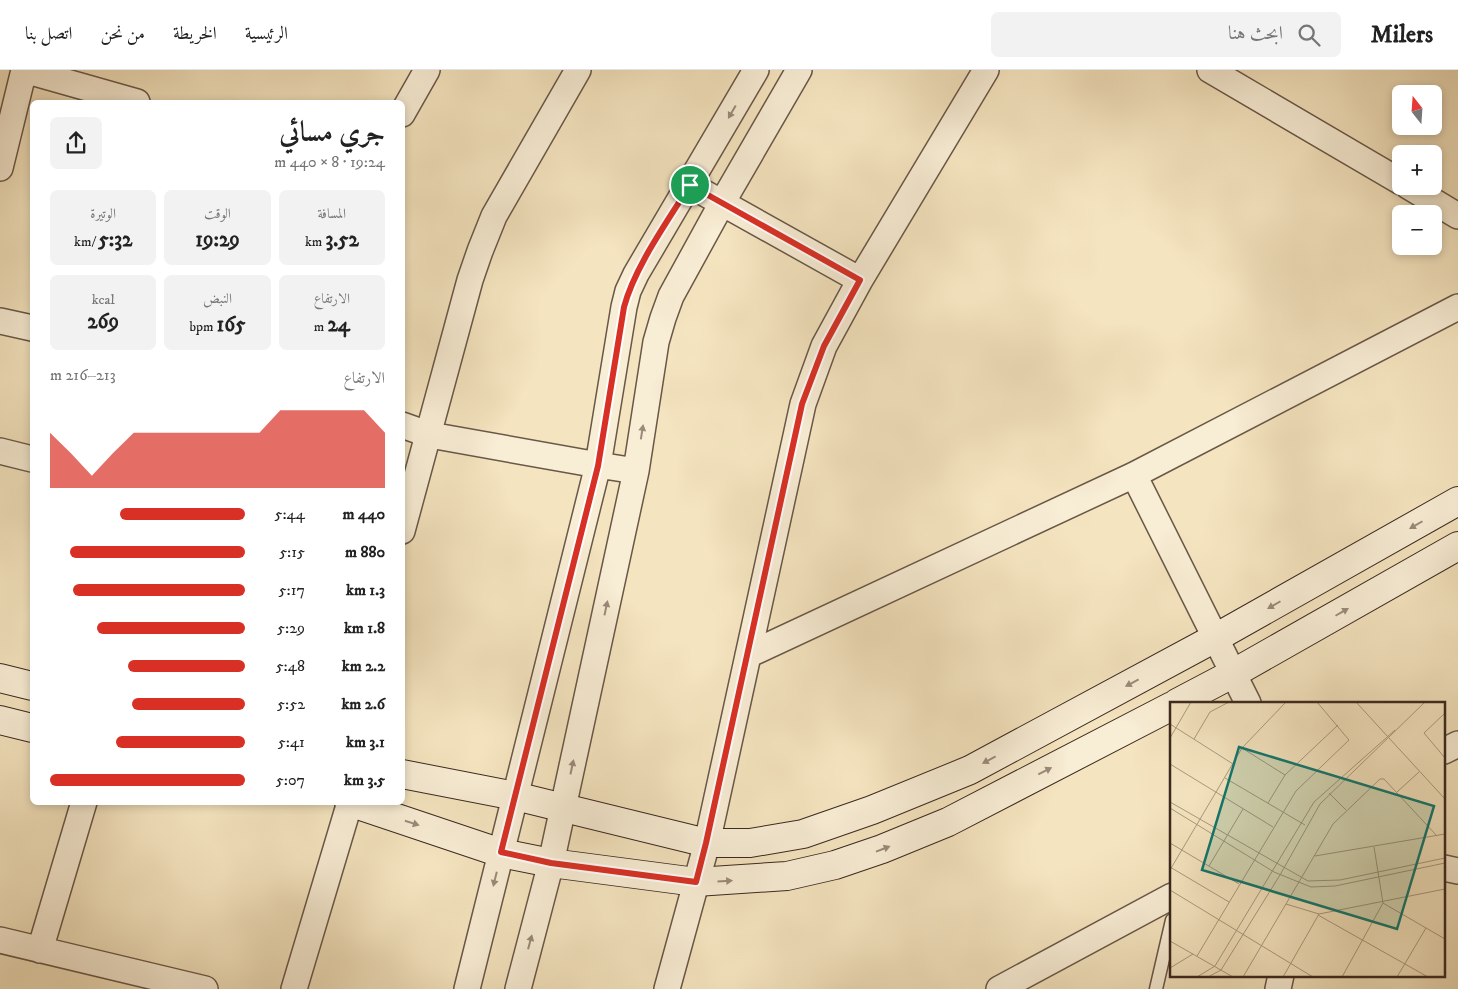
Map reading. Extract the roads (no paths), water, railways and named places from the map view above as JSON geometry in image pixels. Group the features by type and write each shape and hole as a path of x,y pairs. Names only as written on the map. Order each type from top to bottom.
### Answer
{"street":[{"path":"0,168 24,70 130,100"},
{"path":"405,109 427,70"},
{"path":"405,521 430,435 470,280 480,251 494,216 578,70"},
{"path":"466,989 598,466 628,291 636,274 756,70"},
{"path":"518,989 551,863 636,471 656,342 663,318 671,296 722,203 799,70"},
{"path":"667,989 706,843 802,404 824,346 860,280 986,70"},
{"path":"1210,70 1392,177"},
{"path":"690,185 860,280"},
{"path":"1423,195 1458,216"},
{"path":"748,655 1134,475 1458,308"},
{"path":"0,321 30,328"},
{"path":"405,426 430,435 598,466 636,471"},
{"path":"0,451 30,458"},
{"path":"1134,475 1217,637 1248,702"},
{"path":"405,775 515,796 706,843 750,843 803,834 872,810 970,770 1217,637 1458,501"},
{"path":"1179,702 1234,673 1458,546"},
{"path":"0,678 30,686"},
{"path":"355,805 501,852 551,863 696,882 787,876 835,865 882,849 948,822 1170,707"},
{"path":"0,720 30,728"},
{"path":"1446,751 1458,744"},
{"path":"40,950 83,805"},
{"path":"294,989 348,805"},
{"path":"999,989 1170,897"},
{"path":"0,940 205,989"},
{"path":"1278,989 1281,976"}],"lane":[{"path":"1156,989 1170,929"}]}
